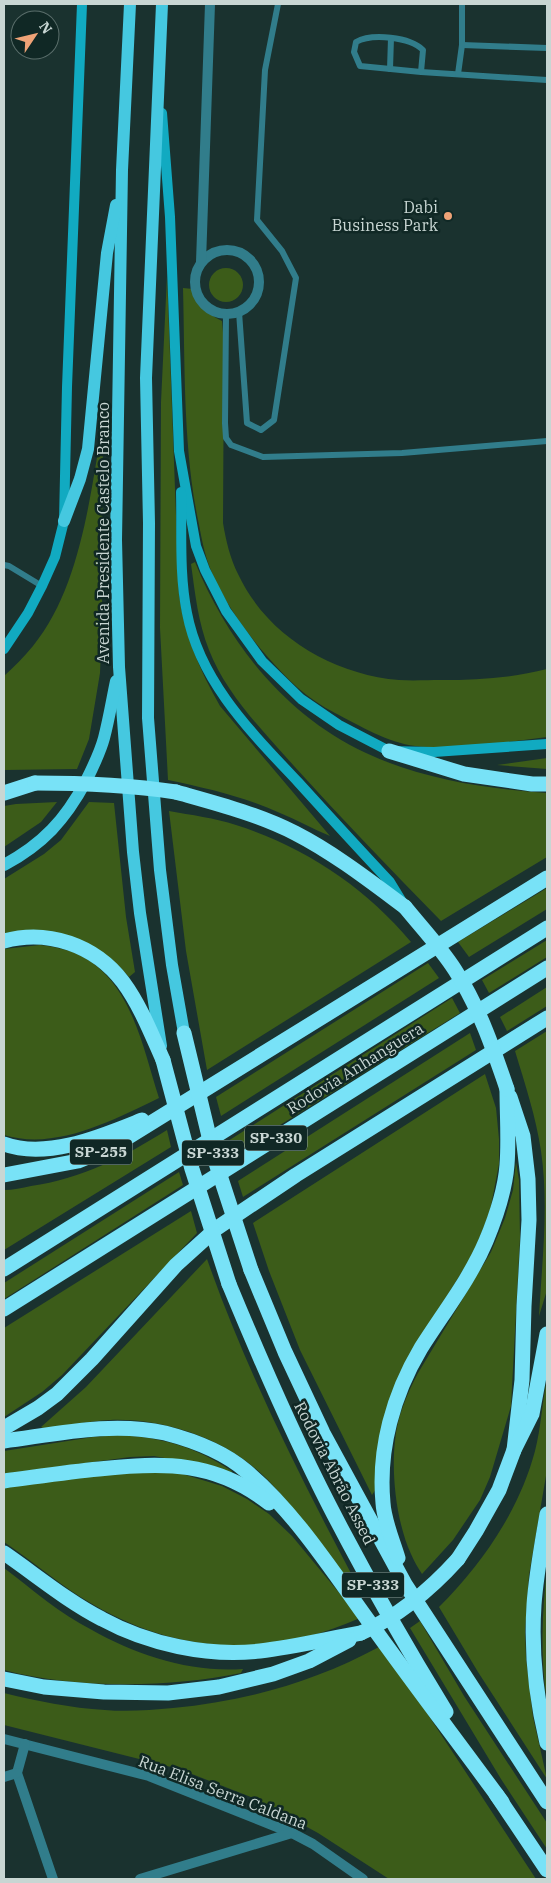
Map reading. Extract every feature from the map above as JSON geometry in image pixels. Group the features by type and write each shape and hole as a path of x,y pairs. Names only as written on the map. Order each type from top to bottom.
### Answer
{"highway":[{"path":"389,751 464,774 514,782 547,784"},
{"path":"4,782 91,783 137,786 176,792 207,800 294,832 346,864 405,907 444,954 467,991 491,1042 523,1136 528,1179 529,1220 522,1380 514,1450"},
{"path":"4,793 35,783"},
{"path":"4,1144 22,1148 71,1144 92,1139 187,1101 547,878"},
{"name":"Rodovia Anhanguera","path":"4,1269 547,928"},
{"name":"Rodovia Abrão Assed","path":"4,941 27,936 54,938 78,947 99,959 119,977 130,993 163,1060 192,1169 229,1284 268,1377 329,1505 412,1656 502,1802 547,1870"},
{"name":"Rodovia Anhanguera","path":"4,1309 547,968"},
{"path":"4,1428 38,1408 57,1394 92,1359 176,1266 194,1248 233,1217 296,1175 547,1018"},
{"name":"Rodovia Abrão Assed","path":"184,1033 214,1157 251,1270 285,1352 323,1433 405,1584 547,1802"},
{"path":"405,1584 383,1505 384,1455 389,1426 396,1397 408,1373 474,1265 494,1220 503,1192 507,1167 507,1089"},
{"name":"SP-255","path":"4,1175 54,1167 87,1158 112,1147 187,1101"},
{"path":"4,1679 44,1687 104,1692 168,1693 211,1688 273,1674 309,1661 374,1627 413,1602 442,1576 458,1559 476,1531 499,1490 514,1450 532,1414 547,1334"},
{"path":"4,1441 107,1428 147,1430 166,1433 207,1448 244,1469 274,1497 315,1548 502,1802"},
{"path":"4,1480 127,1466 171,1465 198,1469 226,1477 244,1485 293,1520"},
{"path":"547,1514 534,1604 533,1633 537,1692 547,1743"},
{"path":"4,1553 95,1615 124,1630 157,1641 189,1648 222,1652 258,1651 361,1633"}],"main road":[{"path":"64,521 67,387 82,4"},
{"name":"Avenida Presidente Castelo Branco","path":"130,4 122,170 116,540 119,666 133,852 140,913 163,1060"},
{"path":"162,4 146,378 149,523 148,718 160,870 172,965 184,1033"},
{"path":"159,76 170,217 185,599 191,629 216,684 252,733 390,882 405,907"},
{"path":"4,649 28,613 55,557 64,521 80,479 88,449 107,253 122,170"},
{"path":"179,452 196,546 216,593 240,633 262,661 301,699 356,736 389,751 434,752 547,744"},
{"path":"4,865 36,846 54,829 75,801 95,762 103,740 119,666"}],"street":[{"path":"201,262 210,4"},
{"path":"219,250 240,252 249,258 257,272 259,288 255,298 239,312 226,315 209,309 196,292 194,282 196,271 201,262 219,250"},
{"name":"Rua Elisa Serra Caldana","path":"4,1739 149,1776 292,1833 313,1844 363,1879"},
{"path":"25,1744 17,1773 52,1879"},
{"path":"4,1777 17,1773"},
{"path":"140,1879 292,1833"}],"lane":[{"path":"239,312 246,422 261,430 274,420 296,278 282,251 257,220 265,70 278,4"},
{"path":"458,74 462,45 462,4"},
{"path":"421,72 423,50 416,43 374,36 363,38 356,42 354,52 360,66 421,72 547,80"},
{"path":"390,69 391,38"},
{"path":"462,45 547,48"},
{"path":"226,315 225,422 226,438 231,445 263,457 402,453 547,441"},
{"path":"4,565 9,566 42,586"}],"green space":[{"path":"226,268 233,269 238,273 242,278 242,292 238,297 233,301 226,302 219,301 214,297 210,292 209,285 210,278 214,273 219,269"},
{"path":"167,276 179,595 189,639 206,680 220,706 330,836 253,802 168,780 160,628 161,402"},
{"path":"183,288 193,289 204,308 222,321 224,344 223,523 235,568 250,596 266,616 304,648 350,670 374,676 399,680 468,680 495,678 547,669 547,737 448,747 415,746 395,741 364,728 315,701 289,680 258,646 236,616 217,584 201,537 189,459"},
{"path":"103,422 100,673 89,739 77,769 4,770 4,676 33,646 49,622 73,568 88,509"},
{"path":"195,562 208,592 224,621 262,674 310,719 337,737 366,753 409,770 501,789 547,793 547,857 441,921 312,786 258,726 235,697 216,666 202,629 191,564"},
{"path":"547,758 547,769 497,765"},
{"path":"57,802 41,822 4,847 4,806"},
{"path":"89,802 114,803 126,917 135,972 129,977 118,965 98,950 4,934 4,879 44,854 61,840"},
{"path":"169,811 236,825 261,834 310,857 354,887 393,922 411,942 207,1070 186,951"},
{"path":"547,888 547,909 469,957 458,942"},
{"path":"547,940 547,957 489,993 482,980"},
{"path":"40,945 66,950 81,956 98,968 112,982 124,999 133,1018 159,1098 84,1131 44,1139 24,1139 4,1135 4,949"},
{"path":"428,963 439,978 221,1116 216,1097"},
{"path":"547,987 547,1006 507,1031 500,1017"},
{"path":"452,998 460,1013 232,1155 228,1141"},
{"path":"547,1031 547,1290 539,1316 544,1234 543,1172 536,1126 515,1051"},
{"path":"470,1033 476,1050 243,1197 238,1181"},
{"path":"485,1074 496,1108 499,1139 499,1164 490,1211 473,1254 412,1352 376,1489 372,1495 300,1350 269,1271 253,1223"},
{"path":"167,1130 171,1147 4,1250 4,1190 49,1183 102,1166"},
{"path":"516,1162 519,1180 520,1238 511,1406 490,1477 480,1500 453,1540 422,1574 406,1542 396,1499 394,1454 400,1414 418,1373 491,1252 505,1218 513,1190"},
{"path":"179,1172 183,1185 4,1299 4,1283"},
{"path":"191,1211 197,1233 62,1375 42,1392 4,1417 4,1328"},
{"path":"207,1259 222,1300 274,1422 354,1579 348,1581 299,1516 267,1479 251,1465 214,1442 173,1427 131,1420 85,1422 45,1429 41,1427 86,1387"},
{"path":"547,1379 547,1470 529,1575 525,1631 526,1658 533,1717 547,1779 478,1672 439,1607 484,1555 519,1495 535,1451"},
{"path":"118,1435 149,1438 178,1445 205,1456 232,1471 230,1476 197,1464 154,1456 130,1457 4,1474 4,1451"},
{"path":"128,1470 176,1472 222,1486 247,1499 269,1514 292,1536 360,1618 326,1631 293,1640 259,1645 192,1642 159,1634 126,1622 94,1605 4,1542 4,1488"},
{"path":"4,1568 69,1617 127,1647 184,1665 204,1668 243,1669 241,1673 213,1678 153,1684 61,1681 4,1670"},
{"path":"547,1569 547,1701 542,1635"},
{"path":"420,1621 464,1696 547,1823 547,1849 501,1779 410,1628"},
{"path":"379,1647 417,1698 536,1879 389,1879 318,1833 256,1799 179,1769 4,1725 4,1693 67,1706 113,1711 200,1705 253,1695 305,1680"}],"place":[{"name":"Dabi Business Park","path":"448,216"}]}
